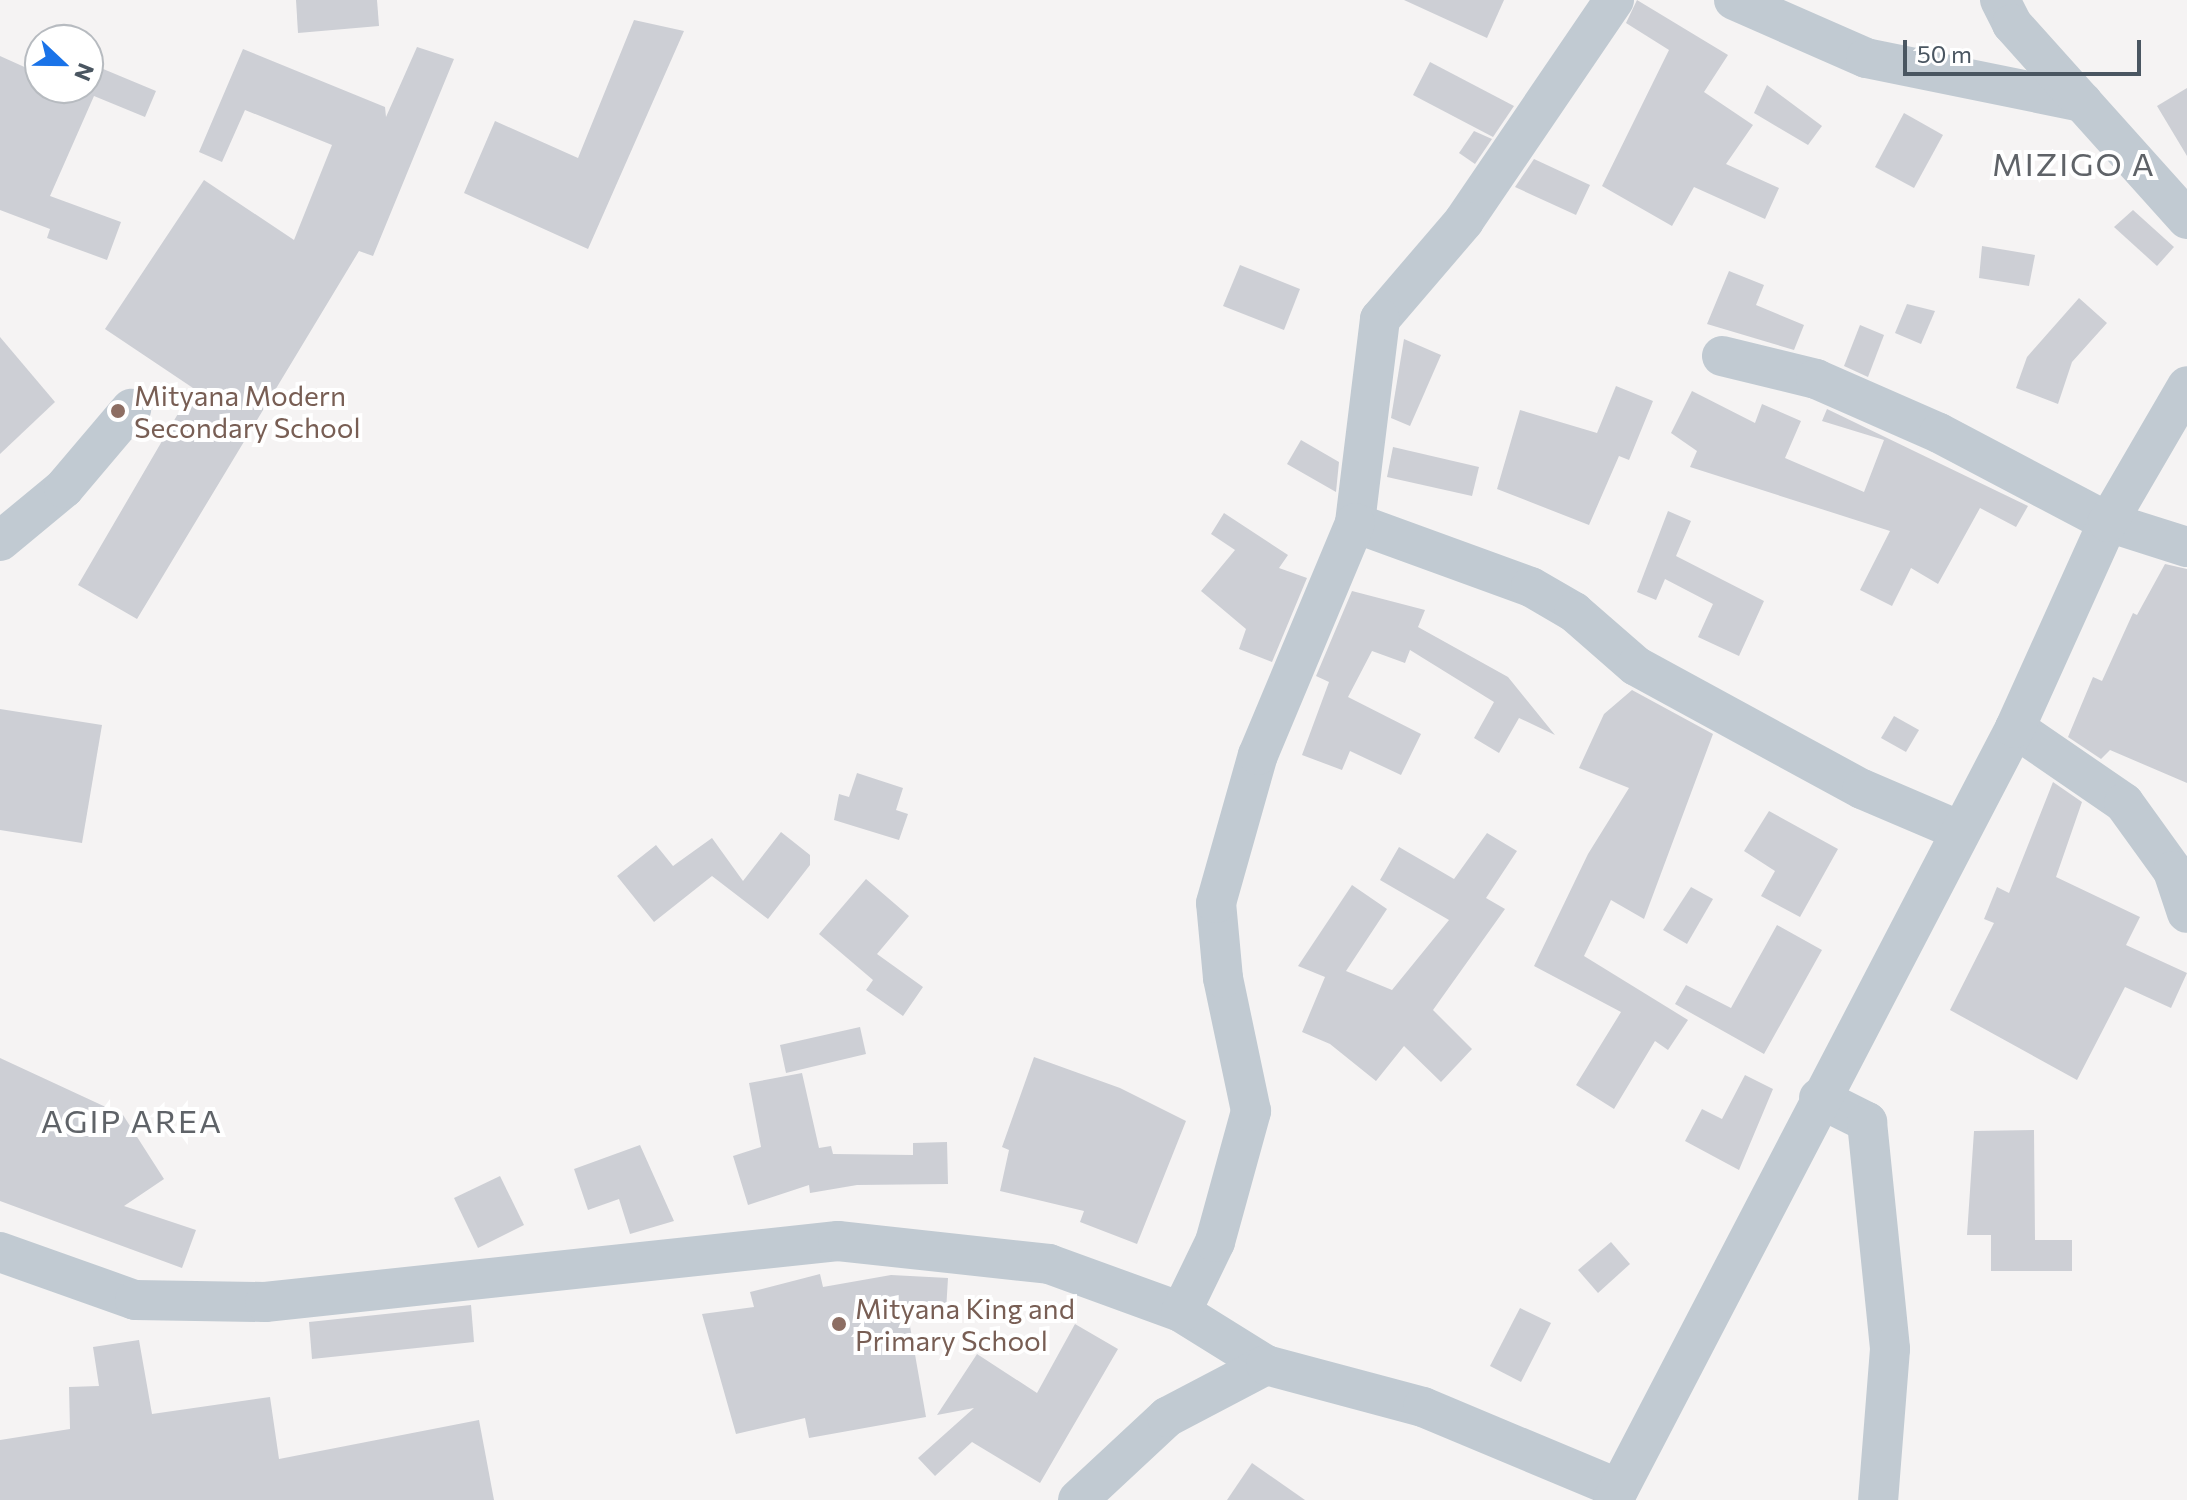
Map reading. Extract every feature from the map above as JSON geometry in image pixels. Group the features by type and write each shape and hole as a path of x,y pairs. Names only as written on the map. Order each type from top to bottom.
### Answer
{"street":[{"path":"1181,1312 1215,1242 1251,1111 1223,978 1216,903 1225,858 1263,740 1355,523 1380,319 1464,221 1614,0"},
{"path":"1734,0 1866,58 2083,102"},
{"path":"2000,0 2012,24 2187,219"},
{"path":"1722,356 1816,379 1939,433 2108,522 2187,547"},
{"path":"0,1252 135,1300 265,1302 838,1241 1049,1264 1181,1312 1266,1365 1423,1407 1616,1495 1958,830 2015,728 2108,522 2187,386"},
{"path":"0,541 64,488 131,409"},
{"path":"1355,523 1531,587 1574,612 1636,666 1862,789 1958,830"},
{"path":"2015,728 2124,803 2173,871 2187,913"},
{"path":"1819,1098 1867,1122 1890,1349 1878,1500"},
{"path":"1078,1500 1167,1417 1266,1365"}],"building":[{"path":"296,0 377,0 379,26 298,33"},
{"path":"1404,0 1504,0 1487,38"},
{"path":"1637,0 1728,55 1704,92 1753,125 1726,164 1779,188 1765,219 1694,187 1672,226 1602,186 1669,50 1626,23"},
{"path":"634,20 684,31 588,249 464,193 495,121 578,158"},
{"path":"417,47 454,59 373,256 359,251 137,619 78,585 193,388 105,329 204,180 294,240 332,145 245,110 222,162 199,152 243,49 385,107 386,117"},
{"path":"0,56 24,67 24,104 90,104 50,196 121,222 107,260 47,238 50,229 0,210"},
{"path":"1430,62 1514,106 1493,137 1413,95"},
{"path":"104,69 156,91 145,117 104,100"},
{"path":"1767,85 1822,126 1808,145 1754,113"},
{"path":"2187,88 2187,156 2157,106"},
{"path":"1904,113 1943,135 1914,188 1875,167"},
{"path":"1474,131 1492,139 1475,164 1459,153"},
{"path":"1534,159 1590,185 1576,215 1515,187"},
{"path":"2133,210 2174,247 2157,266 2114,227"},
{"path":"1982,246 2035,255 2029,286 1979,278"},
{"path":"1240,265 1300,289 1284,330 1223,306"},
{"path":"1729,271 1764,285 1756,305 1804,325 1794,350 1707,324"},
{"path":"2079,298 2107,323 2072,362 2058,404 2016,388 2027,357"},
{"path":"1907,304 1935,311 1921,344 1895,333"},
{"path":"1860,325 1884,335 1868,377 1844,366"},
{"path":"0,337 55,402 0,454"},
{"path":"1404,339 1441,355 1410,426 1391,418"},
{"path":"1616,386 1653,401 1629,460 1619,456 1589,525 1497,489 1520,410 1597,433"},
{"path":"1692,391 1755,423 1762,404 1801,421 1785,458 1864,492 1884,440 1822,421 1827,409 2028,506 2016,527 1980,508 1938,584 1911,568 1892,606 1860,590 1890,531 1690,467 1697,451 1671,433"},
{"path":"1301,440 1339,462 1336,492 1287,464"},
{"path":"1393,447 1479,467 1472,496 1387,477"},
{"path":"1668,511 1691,521 1676,556 1764,601 1739,656 1698,637 1713,604 1665,579 1656,600 1637,592"},
{"path":"1224,513 1288,555 1279,568 1307,578 1272,662 1239,649 1246,629 1201,591 1235,550 1211,534"},
{"path":"2165,564 2187,569 2187,783 2110,750 2101,759 2068,737 2093,677 2102,681 2133,613 2137,615"},
{"path":"1352,591 1425,610 1418,627 1508,677 1555,735 1519,718 1499,753 1474,738 1494,702 1410,650 1405,663 1372,651 1348,697 1421,734 1401,775 1350,751 1342,770 1302,755 1329,682 1316,676"},
{"path":"1632,690 1713,734 1644,919 1611,900 1584,956 1688,1020 1668,1050 1655,1041 1614,1109 1576,1085 1621,1012 1534,966 1588,854 1629,788 1579,768 1604,714"},
{"path":"0,709 102,725 82,843 0,830"},
{"path":"1894,716 1919,730 1906,752 1881,738"},
{"path":"857,773 903,788 896,810 908,814 899,840 834,820 839,794 849,797"},
{"path":"2053,782 2082,802 2056,877 2140,917 2126,945 2187,973 2171,1008 2125,987 2077,1080 1950,1010 1994,923 1984,919 1997,887 2009,893"},
{"path":"1769,811 1838,849 1800,917 1761,896 1775,871 1744,851"},
{"path":"781,832 810,855 810,865 768,919 712,876 654,922 617,876 656,845 673,866 712,838 743,881"},
{"path":"1487,833 1517,851 1486,898 1505,909 1433,1010 1472,1049 1441,1082 1404,1046 1376,1081 1330,1044 1302,1032 1325,977 1298,966 1352,885 1387,909 1346,971 1392,990 1449,920 1380,880 1399,847 1454,879"},
{"path":"866,879 909,916 877,954 923,987 903,1016 866,990 873,980 819,934"},
{"path":"1691,887 1713,899 1687,944 1663,930"},
{"path":"1777,925 1822,950 1764,1054 1675,1004 1686,985 1731,1008"},
{"path":"860,1027 866,1054 786,1073 780,1045"},
{"path":"1034,1057 1120,1088 1186,1121 1137,1244 1080,1222 1084,1211 1000,1191 1009,1150 1002,1147"},
{"path":"0,1058 123,1115 164,1179 124,1206 196,1230 182,1268 0,1201"},
{"path":"802,1073 819,1148 831,1146 833,1154 913,1155 913,1143 947,1142 948,1184 857,1185 810,1193 809,1185 748,1205 733,1156 761,1147 749,1083"},
{"path":"1745,1075 1773,1089 1739,1170 1685,1141 1702,1109 1722,1119"},
{"path":"2034,1130 2035,1240 2072,1240 2072,1271 1991,1271 1991,1235 1967,1235 1974,1131"},
{"path":"640,1145 674,1221 630,1234 619,1199 588,1210 574,1169"},
{"path":"500,1176 524,1225 478,1248 454,1198"},
{"path":"1611,1242 1630,1264 1598,1293 1578,1270"},
{"path":"820,1274 823,1287 891,1275 948,1278 946,1311 907,1309 926,1417 809,1438 805,1418 736,1434 702,1314 754,1307 750,1292"},
{"path":"471,1305 474,1342 312,1359 309,1322"},
{"path":"1520,1308 1551,1323 1521,1382 1490,1366"},
{"path":"1075,1324 1118,1349 1040,1483 972,1442 935,1476 918,1458 974,1408 937,1415 977,1354 1037,1393"},
{"path":"139,1340 152,1414 270,1397 279,1459 479,1420 494,1500 0,1500 0,1440 70,1429 69,1387 99,1386 93,1347"},
{"path":"1252,1463 1305,1500 1227,1500"}],"place":[{"name":"Mityana Modern Secondary School","path":"118,411"},
{"name":"Mityana King and Primary School","path":"839,1324"}],"district":[{"name":"MIZIGO A","path":"2074,163"},
{"name":"AGIP AREA","path":"132,1120"}]}
